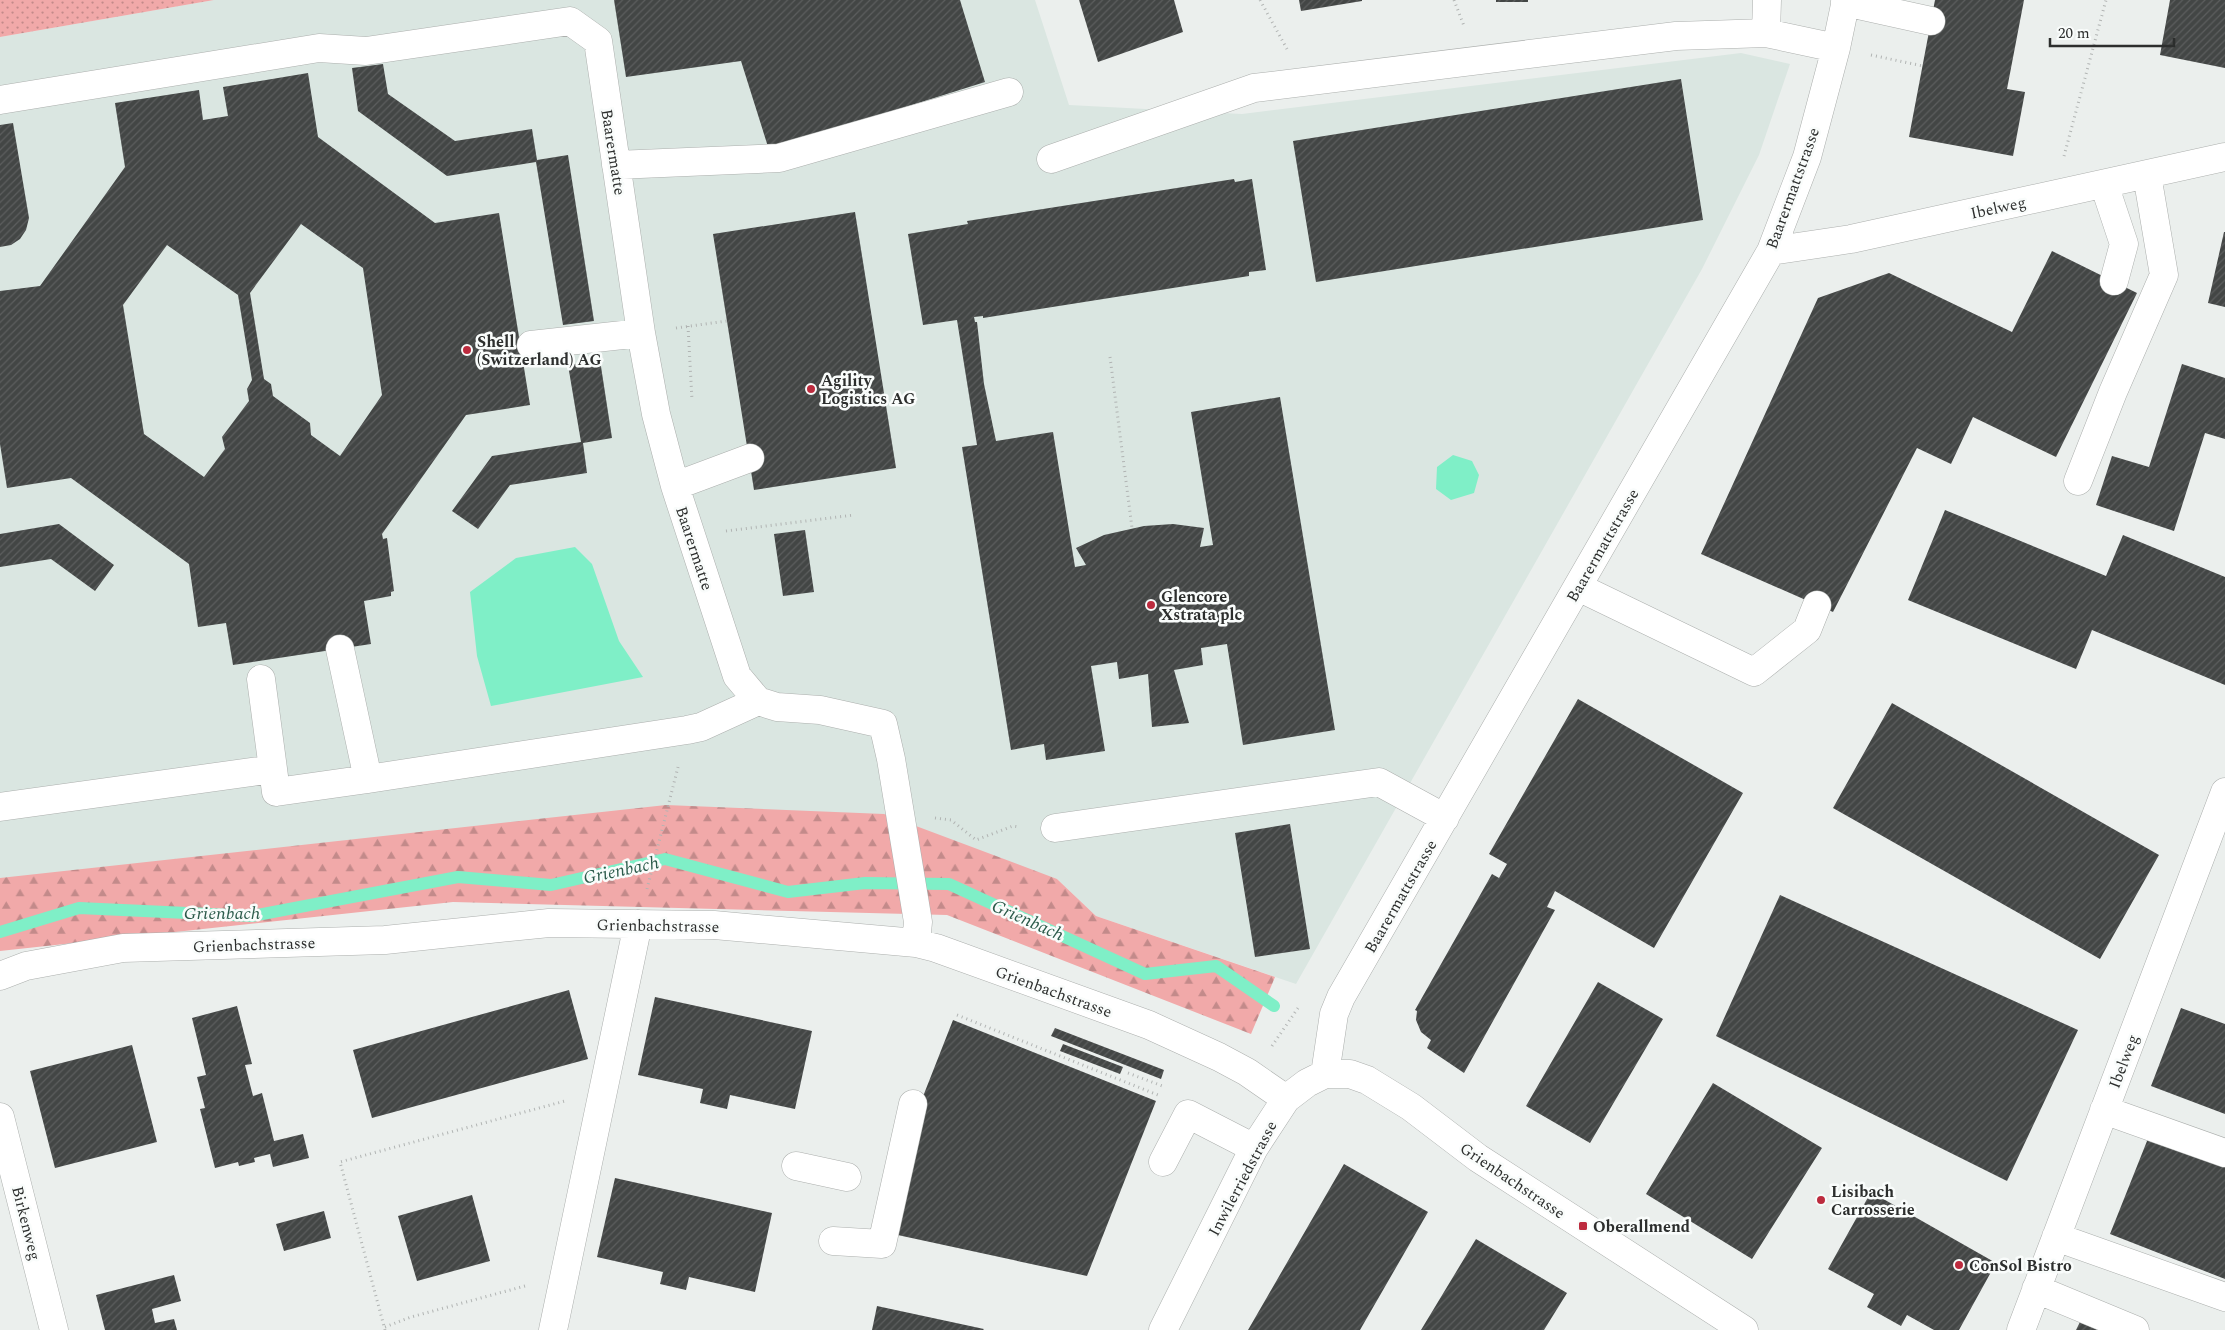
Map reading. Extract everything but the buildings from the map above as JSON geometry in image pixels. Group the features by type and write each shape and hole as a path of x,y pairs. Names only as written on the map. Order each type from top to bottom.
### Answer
{"street":[{"path":"1766,33 1767,0"},
{"path":"1846,1 1931,21"},
{"name":"Baarermattstrasse","path":"1326,1074 1334,1014 1771,251 1807,157 1836,48 1846,1"},
{"name":"Baarermatte","path":"0,100 319,48 366,51 570,21 598,41 641,333 656,414 675,486 737,676 758,701"},
{"path":"1051,159 1254,88 1676,36 1766,33 1836,48"},
{"path":"616,165 779,158 1009,92"},
{"name":"Ibelweg","path":"1771,251 1851,239 2225,157"},
{"path":"2078,480 2113,392 2164,275 2147,174"},
{"path":"2104,184 2124,244 2114,281"},
{"path":"531,345 641,333"},
{"path":"675,486 750,458"},
{"path":"1578,587 1754,672 1807,630 1817,605"},
{"path":"340,649 368,779"},
{"path":"261,678 276,792 687,730 701,727 758,701 777,707 820,710 884,724 918,922 916,943"},
{"path":"0,807 273,769"},
{"path":"1055,828 1379,782 1445,818"},
{"name":"Ibelweg","path":"2021,1330 2225,792"},
{"name":"Grienbachstrasse","path":"0,976 26,966 122,948 385,940 550,923 714,925 916,943 936,948 1149,1025 1219,1057 1253,1076 1286,1099"},
{"path":"553,1330 638,924"},
{"name":"Inwilerriedstrasse","path":"1163,1330 1254,1148 1286,1099 1307,1083 1326,1074 1350,1074 1367,1080 1411,1107"},
{"path":"833,1241 882,1244 913,1104"},
{"name":"Grienbachstrasse","path":"1411,1107 1478,1158 1744,1330"},
{"path":"2104,1110 2225,1153"},
{"path":"1163,1162 1188,1114 1254,1148"},
{"name":"Birkenweg","path":"0,1117 54,1330"},
{"path":"796,1166 847,1177"},
{"path":"2056,1237 2225,1298"},
{"path":"2036,1288 2135,1330"}],"path":[{"path":"1260,0 1306,82"},
{"path":"2054,194 2106,0"},
{"path":"1836,48 1923,66"},
{"path":"641,333 727,321"},
{"path":"1110,357 1132,528"},
{"path":"691,536 854,515"},
{"path":"638,924 687,730"},
{"path":"938,818 951,820 976,840 1013,826 1055,828"},
{"path":"1253,1076 1300,1004"},
{"path":"957,1015 1164,1098 1188,1114"},
{"path":"1128,1072 1168,1088"},
{"path":"564,1276 411,1317 385,1328 340,1162 603,1090"}],"shaded area":[{"path":"214,0 1035,0 1069,105 1242,114 1741,53 1790,64 1759,155 1702,269 1296,984 1096,916 1057,879 0,878 0,37"},
{"path":"1453,455 1472,461 1479,475 1474,493 1451,500 1436,489 1437,467"},
{"path":"575,547 592,564 619,641 643,677 491,706 477,656 470,592 516,558"}],"green space":[{"path":"0,0 214,0 0,37"},
{"path":"666,805 884,814 1057,879 1096,916 1275,977 1251,1034 947,915 453,902 0,951 0,878"}],"waterway":[{"name":"Grienbach","path":"0,932 79,908 252,916 458,877 551,885 665,859 788,892 865,883 949,884 1145,974 1216,966 1274,1006"}],"place":[{"name":"Shell (Switzerland) AG","path":"467,350"},
{"name":"Agility Logistics AG","path":"811,389"},
{"name":"Glencore Xstrata plc","path":"1151,605"},
{"name":"Lisibach Carrosserie","path":"1821,1200"},
{"name":"Oberallmend","path":"1583,1226"},
{"name":"ConSol Bistro","path":"1959,1265"}]}
